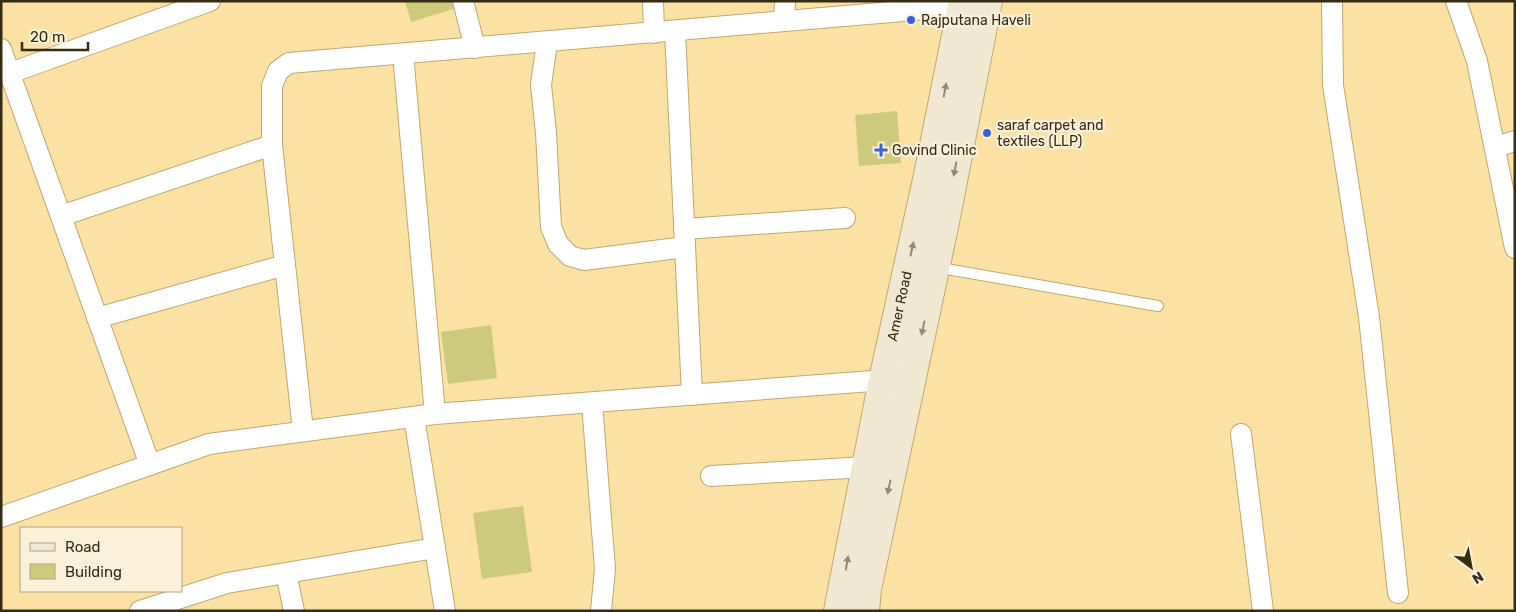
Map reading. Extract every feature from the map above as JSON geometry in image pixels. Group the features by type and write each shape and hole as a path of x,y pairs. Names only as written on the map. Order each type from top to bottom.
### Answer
{"main road":[{"name":"Amer Road","path":"865,611 868,589 936,267 975,3"},
{"name":"Amer Road","path":"838,611 883,380 930,165 975,3"}],"street":[{"path":"10,73 210,1"},
{"path":"463,1 475,48"},
{"path":"654,1 654,33"},
{"path":"784,21 785,1"},
{"path":"1332,1 1333,85 1369,317 1398,593"},
{"path":"1456,1 1477,61 1515,248"},
{"path":"303,431 272,145 272,86 278,71 289,63 784,21 862,8 975,3"},
{"path":"675,31 692,395"},
{"path":"547,42 541,85 546,133 551,227 558,244 570,256 584,260 684,238 845,218"},
{"path":"1,48 150,465"},
{"path":"403,54 435,414"},
{"path":"1495,147 1515,142"},
{"path":"61,216 272,145"},
{"path":"98,318 285,264"},
{"path":"1,518 209,444 435,414 912,378"},
{"path":"592,402 605,569 601,611"},
{"path":"414,417 444,611"},
{"path":"1241,434 1262,611"},
{"path":"710,476 866,467"},
{"path":"140,611 227,583 435,548"},
{"path":"286,573 294,611"}],"lane":[{"path":"936,267 1158,306"}],"building":[{"path":"405,1 455,1 457,8 411,22"},
{"path":"897,111 901,163 859,166 855,115"},
{"path":"491,325 497,378 448,384 441,332"},
{"path":"523,506 532,572 482,579 473,513"}],"place":[{"name":"Rajputana Haveli","path":"911,20"},
{"name":"saraf carpet and textiles (LLP)","path":"987,133"},
{"name":"Govind Clinic","path":"881,150"}]}
